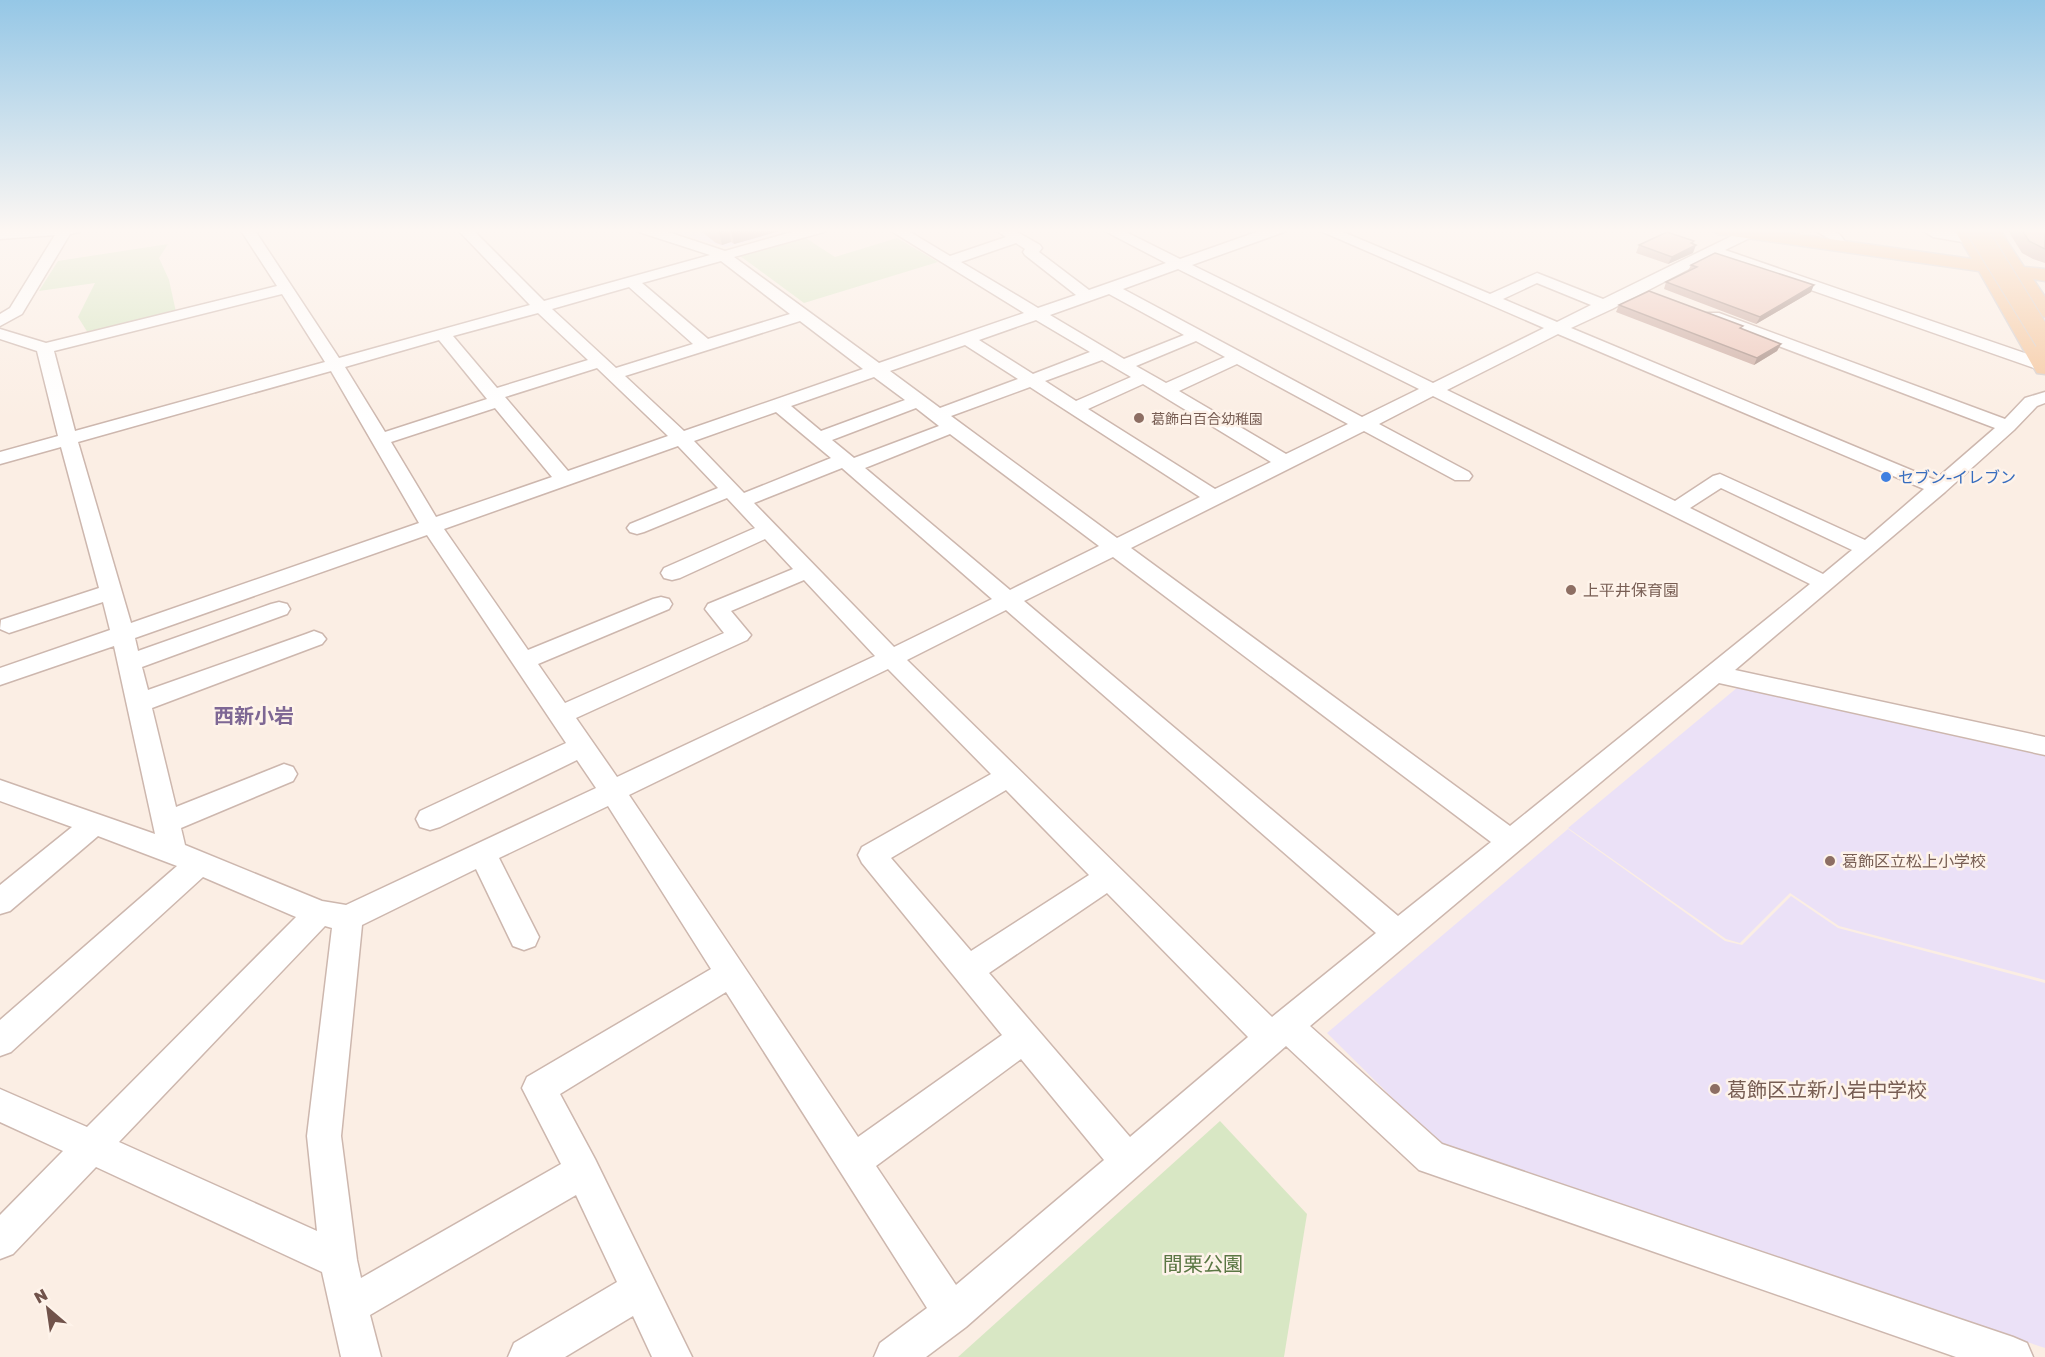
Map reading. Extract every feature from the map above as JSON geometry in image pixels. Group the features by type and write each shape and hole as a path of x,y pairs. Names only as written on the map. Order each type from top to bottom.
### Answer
{"main road":[{"path":"1999,292 2044,366"},
{"path":"2011,292 2045,341"},
{"path":"2032,292 2045,311"}],"street":[{"path":"0,321 12,316 28,292"},
{"path":"0,334 45,348 270,292"},
{"path":"290,292 432,527 613,792 952,1313"},
{"path":"527,292 682,439 891,658 1110,876 1279,1032 1431,1158 2013,1357"},
{"path":"0,458 592,292"},
{"path":"644,292 705,345"},
{"path":"772,292 1510,841"},
{"path":"1001,292 1287,463"},
{"path":"1083,292 1088,296"},
{"path":"0,677 1098,292"},
{"path":"1118,292 1462,476"},
{"path":"1237,292 1825,583"},
{"path":"1471,292 1938,488"},
{"path":"1489,300 1506,292"},
{"path":"1572,292 1606,306"},
{"path":"0,1241 90,1147 334,916 483,854 613,792 891,658 1633,292"},
{"path":"1652,292 1662,296"},
{"path":"1832,292 2044,366"},
{"path":"1695,309 2008,426"},
{"path":"380,440 496,398 606,368 705,345 802,315"},
{"path":"442,334 564,480"},
{"path":"1123,364 1197,335"},
{"path":"968,339 1215,498"},
{"path":"45,348 123,635 166,822 186,858"},
{"path":"637,528 848,463 1032,380 1104,353"},
{"path":"1166,390 1238,357"},
{"path":"1075,408 1145,377"},
{"path":"894,1357 952,1313 1279,1032 1867,549 2008,426 2031,402 2045,397"},
{"path":"819,438 919,401"},
{"path":"779,405 1398,934"},
{"path":"1674,510 1720,480 1867,549"},
{"path":"672,573 768,530"},
{"path":"560,715 739,635 716,609 807,571"},
{"path":"9,625 111,592"},
{"path":"523,661 661,604"},
{"path":"130,663 279,609"},
{"path":"139,703 314,639"},
{"path":"1714,674 2045,746"},
{"path":"430,819 582,747"},
{"path":"166,822 284,774"},
{"path":"1009,776 872,855 1127,1161"},
{"path":"0,790 186,858 334,916"},
{"path":"0,902 93,825"},
{"path":"483,854 524,937"},
{"path":"0,1041 186,858"},
{"path":"968,970 1110,876"},
{"path":"334,916 324,1136 338,1260 361,1357"},
{"path":"672,1357 583,1172 539,1088 731,973"},
{"path":"854,1161 1024,1038"},
{"path":"0,1105 338,1260"},
{"path":"350,1305 583,1172"},
{"path":"528,1357 640,1290"}],"shaded area":[{"name":"葛飾区立松上小学校","path":"1738,687 2045,752 2045,980 1839,926 1790,893 1740,943 1726,939 1568,828"},
{"name":"葛飾区立新小岩中学校","path":"1568,829 1725,941 1742,945 1791,896 1838,928 2045,983 2045,1348 1441,1146 1327,1033"}],"green space":[{"path":"90,292 172,292 176,312 88,333 78,317"},
{"path":"789,292 839,292 804,303"},
{"name":"間栗公園","path":"1220,1121 1307,1214 1284,1357 958,1357"}],"building":[{"path":"1646,292 1653,292 1743,326 1740,328 1781,344 1757,358 1619,305"},
{"path":"1694,292 1802,292 1760,317"}],"place":[{"name":"葛飾白百合幼稚園","path":"1139,418"},
{"name":"セブン-イレブン","path":"1886,477"},
{"name":"上平井保育園","path":"1571,590"},
{"name":"葛飾区立松上小学校","path":"1830,861"},
{"name":"葛飾区立新小岩中学校","path":"1715,1089"}],"district":[{"name":"西新小岩","path":"254,715"}]}
